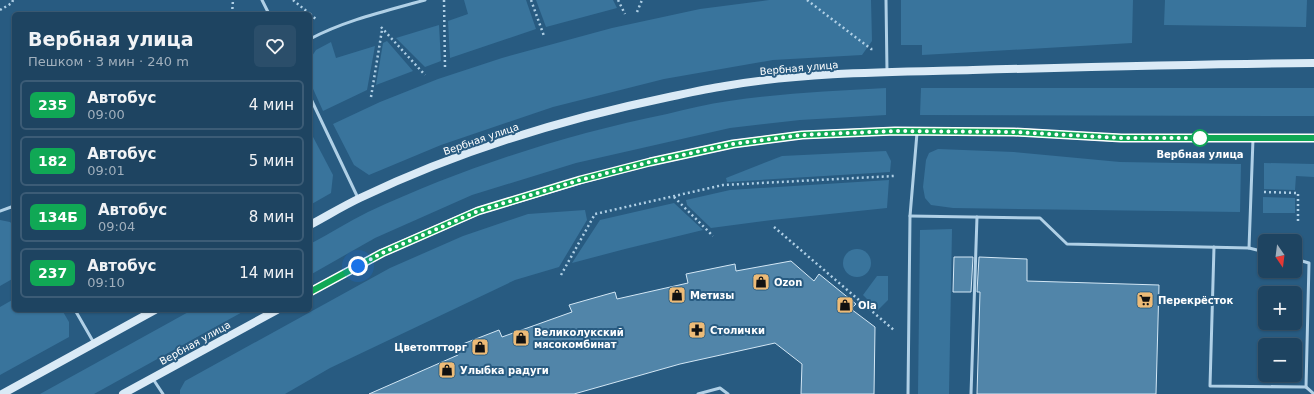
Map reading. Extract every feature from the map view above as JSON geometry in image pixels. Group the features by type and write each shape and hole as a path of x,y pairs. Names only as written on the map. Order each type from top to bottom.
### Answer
{"main road":[{"name":"Вербная улица","path":"312,224 358,198 487,146 565,122 636,104 725,85 798,77 887,72 1197,64 1314,63"},
{"path":"312,291 382,253 478,211 580,180 650,162 733,144 802,135 917,131 1014,132 1121,138 1314,138"},
{"path":"2,394 152,312"},
{"name":"Вербная улица","path":"123,394 272,312"}],"lane":[{"path":"262,0 268,12"},
{"path":"312,38 328,30 425,0"},
{"path":"886,0 887,72"},
{"path":"312,101 358,198"},
{"path":"908,394 910,216 917,131"},
{"path":"1249,248 1253,138"},
{"path":"0,212 12,207"},
{"path":"910,216 1040,218 1067,244 1249,248 1258,250"},
{"path":"971,394 977,217"},
{"path":"1214,247 1210,386 1306,387 1314,394"},
{"path":"1302,261 1309,263 1306,387"},
{"path":"76,312 95,344"},
{"path":"152,378 163,394"},
{"path":"698,394 720,388 728,394"}],"path":[{"path":"0,10 12,4 12,0"},
{"path":"232,12 233,0"},
{"path":"293,0 308,12"},
{"path":"444,0 445,68"},
{"path":"531,0 544,36"},
{"path":"618,0 625,14"},
{"path":"637,12 642,0"},
{"path":"807,0 871,49 886,49"},
{"path":"373,15 382,29 425,75"},
{"path":"371,97 382,29"},
{"path":"561,275 596,214 723,185 894,176"},
{"path":"1252,192 1298,193 1298,221"},
{"path":"673,197 713,236"},
{"path":"774,227 909,344"}],"shaded area":[{"path":"464,0 526,0 536,29 450,58 448,21 468,14"},
{"path":"536,0 613,0 617,8 546,27"},
{"path":"769,0 871,0 872,41 862,55 773,60 664,79 553,107 441,145 369,175 354,165 333,124 380,102 438,79 502,58 612,28 700,9"},
{"path":"901,0 1133,0 1132,43 922,55 922,45 901,45"},
{"path":"1165,0 1307,0 1306,27 1164,25"},
{"path":"439,25 441,61 425,67 396,38"},
{"path":"387,41 413,71 376,85 383,43"},
{"path":"331,42 336,58 375,46 367,90 323,111 312,86 312,56 316,50"},
{"path":"886,88 886,115 800,120 730,128 576,163 472,195 375,238 312,274 312,243 368,212 477,167 514,154 628,122 749,98 827,91"},
{"path":"921,88 1314,88 1314,116 920,115"},
{"path":"312,135 333,175 331,193 312,204"},
{"path":"938,149 1014,152 1120,162 1241,164 1240,212 953,208 931,205 925,198 923,187 926,160 929,153"},
{"path":"886,151 891,161 890,172 727,182 726,178 782,156"},
{"path":"1264,163 1314,164 1314,177 1296,176 1295,190 1264,189"},
{"path":"889,180 887,208 711,228 687,205 686,200 730,190"},
{"path":"1263,197 1295,198 1295,213 1263,213"},
{"path":"674,203 703,230 572,263 600,220"},
{"path":"585,210 587,220 559,267 515,280 330,368 285,394 180,394 180,390 185,381 390,268 463,236 528,214"},
{"path":"0,220 10,222 12,224 12,279 0,286"},
{"path":"952,229 949,394 918,394 920,230"},
{"path":"857,249 867,253 871,263 867,273 857,277 847,273 843,263 847,253"},
{"path":"877,276 888,276 888,300 878,310 863,295"},
{"path":"12,300 12,312 63,312 69,322 69,337 0,375 0,307"},
{"path":"188,312 242,312 94,394 40,394"}],"building":[{"path":"954,257 973,257 971,292 953,292"},
{"path":"979,257 1027,259 1027,281 1159,285 1156,394 977,394 980,292 977,292"},
{"path":"791,261 814,281 819,274 856,304 851,309 875,327 874,394 801,394 802,364 775,343 680,364 574,394 369,394 458,355 455,347 499,330 502,337 572,312 569,305 615,292 617,299 688,283 686,274 735,264 736,271"}],"bus line":[{"name":"235","path":"312,291 382,253 478,211 580,180 650,162 733,144 802,135 895,131 1014,132 1121,138 1314,138"}],"place":[{"name":"Вербная улица","path":"1200,138"},
{"name":"Ozon","path":"761,282"},
{"name":"Метизы","path":"677,295"},
{"name":"Перекрёсток","path":"1145,300"},
{"name":"Ola","path":"845,305"},
{"name":"Столички","path":"697,330"},
{"name":"Великолукский мясокомбинат","path":"521,338"},
{"name":"Цветоптторг","path":"480,347"},
{"name":"Улыбка радуги","path":"447,370"}],"route":[{"path":"358,266 382,253 478,211 580,180 650,162 733,144 802,135 895,131 1014,132 1121,138 1200,138"}]}
